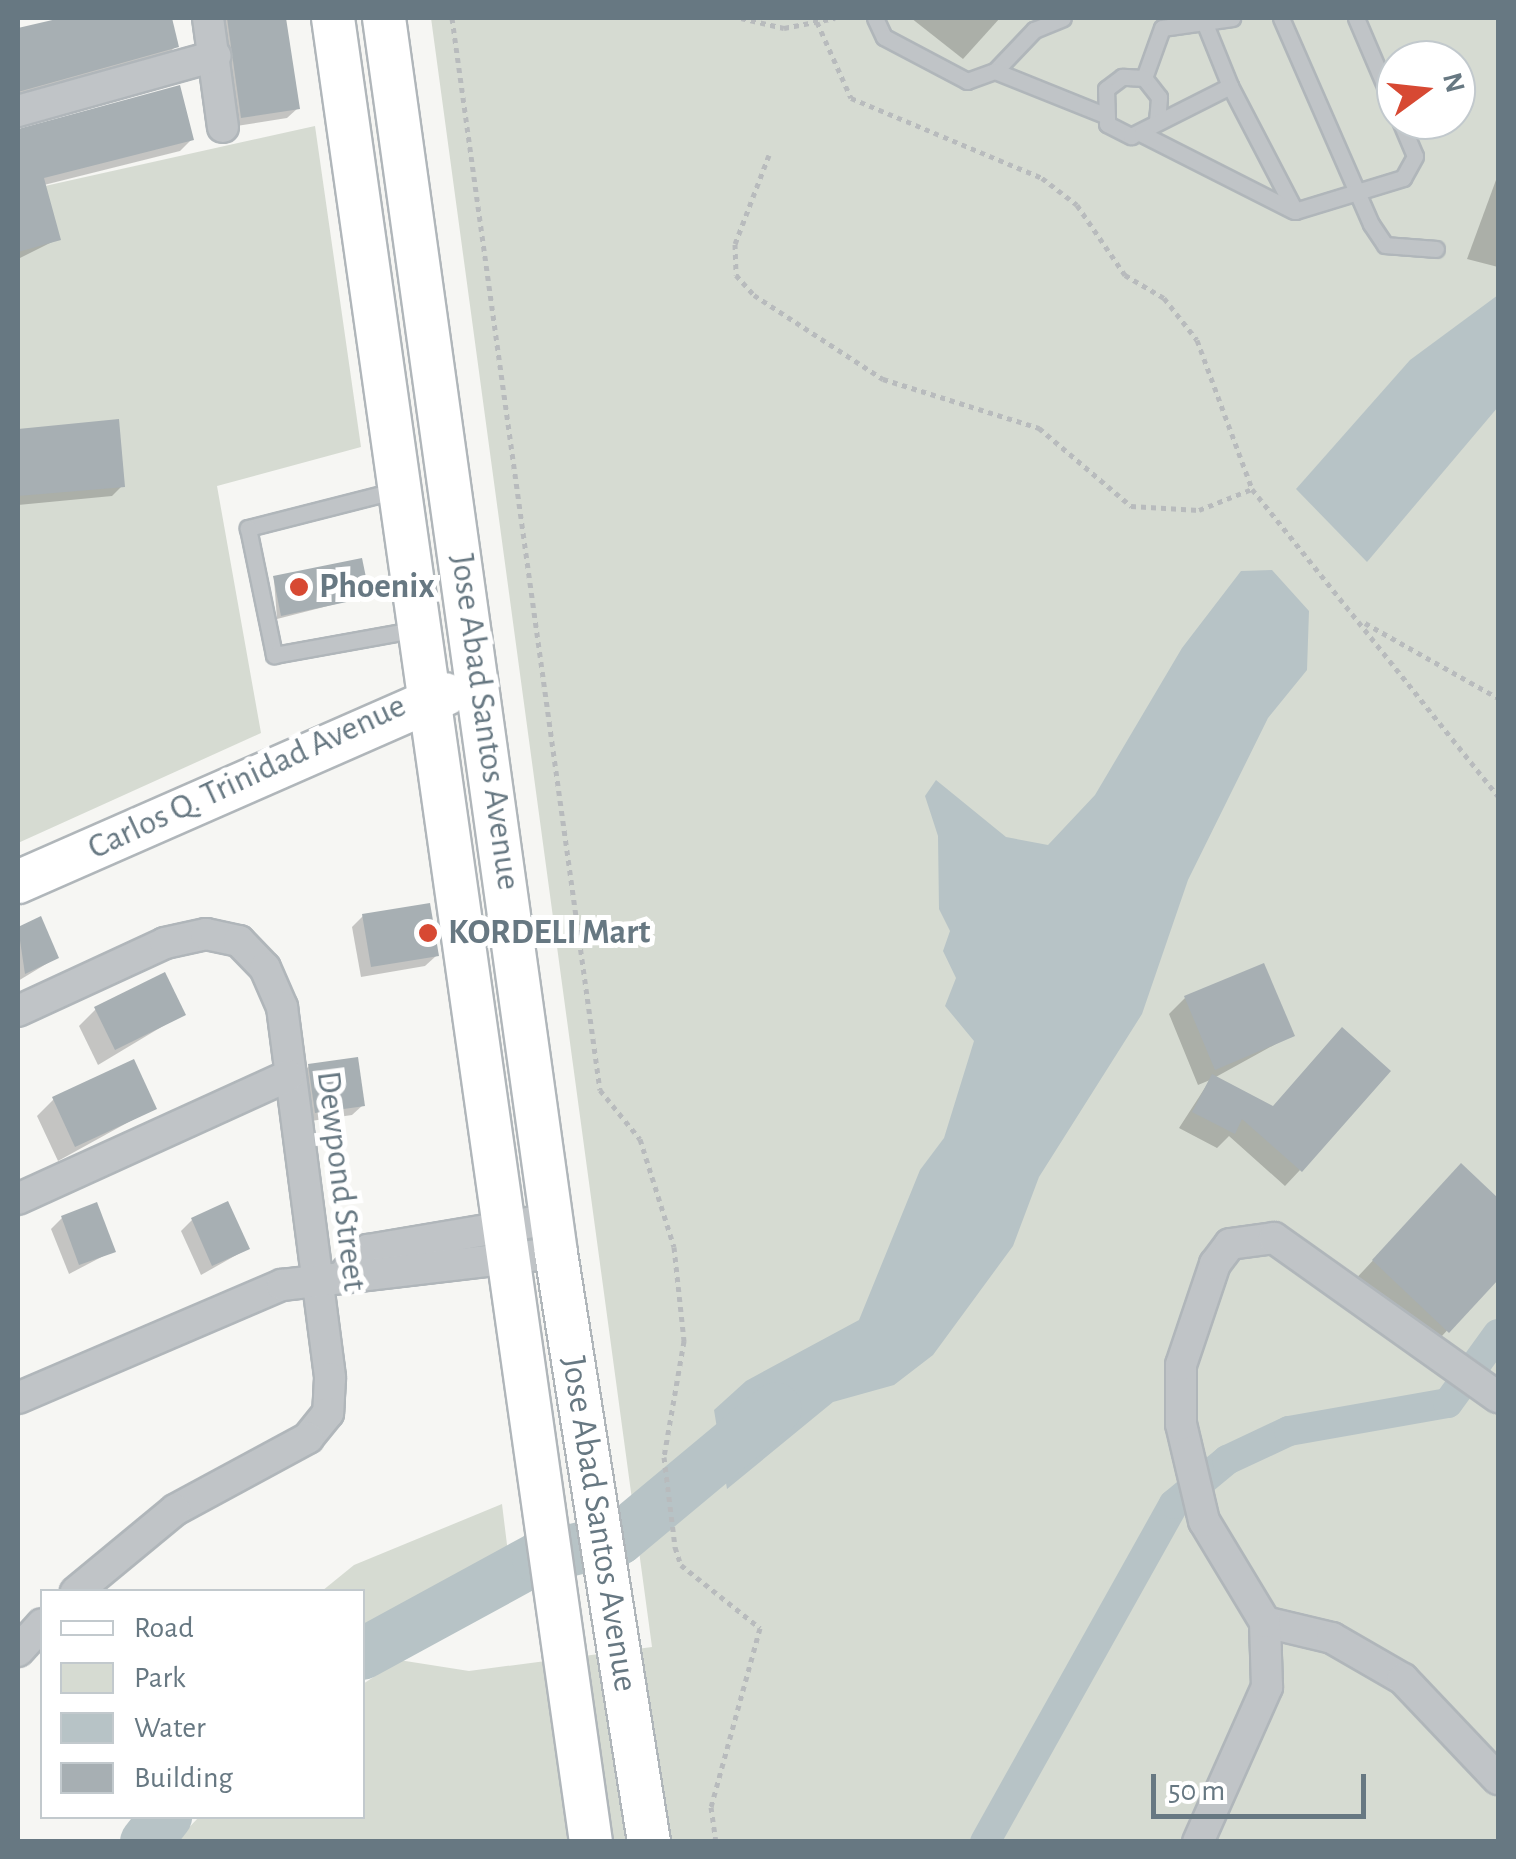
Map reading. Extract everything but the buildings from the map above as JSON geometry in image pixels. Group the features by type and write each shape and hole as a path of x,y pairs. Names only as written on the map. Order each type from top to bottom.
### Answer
{"main road":[{"name":"Jose Abad Santos Avenue","path":"333,18 422,697 590,1842"},
{"name":"Jose Abad Santos Avenue","path":"384,18 481,688 554,1236 649,1842"},
{"name":"Carlos Q. Trinidad Avenue","path":"18,882 422,697 481,688"}],"street":[{"path":"208,18 223,127"},
{"path":"18,111 215,56"},
{"name":"Dewpond Street","path":"18,1011 165,943 206,934 238,941 266,968 282,1007 330,1378 328,1413 308,1438 175,1510 80,1589"},
{"path":"18,1198 288,1076"},
{"path":"18,1398 314,1276 348,1271 368,1250 502,1246 554,1236"},
{"path":"1198,1842 1266,1687 1265,1622 1204,1521 1180,1424 1181,1365 1216,1264 1230,1244 1274,1238 1447,1367 1493,1394"},
{"path":"1265,1622 1332,1638 1402,1678 1498,1779"},
{"path":"18,1650 40,1626"}],"lane":[{"path":"875,18 884,37 967,81 996,71 1034,30 1062,18"},
{"path":"1144,78 1159,23 1205,24 1232,18"},
{"path":"1281,18 1354,193 1385,245 1436,249"},
{"path":"1356,18 1376,65"},
{"path":"1205,24 1230,86 1295,211"},
{"path":"996,71 1102,114 1115,132 1142,134 1295,211 1403,178 1415,156 1408,140"},
{"path":"1102,114 1113,81 1144,78"},
{"path":"1144,78 1160,97 1158,120"},
{"path":"1142,134 1158,120 1230,86"},
{"path":"393,491 248,528 274,655 413,630"}],"path":[{"path":"452,18 600,1090 640,1138 674,1247 684,1340 664,1457 675,1548 682,1565 760,1628 712,1807 716,1842"},
{"path":"741,18 764,28 835,18"},
{"path":"817,22 851,98 1042,178 1077,205 1125,274 1164,298 1197,340 1252,489 1498,796"},
{"path":"769,154 735,244 736,275 754,295 883,379 1039,428 1130,506 1199,510 1252,489"},
{"path":"1358,619 1498,698"}],"green space":[{"path":"431,18 1498,18 1498,1841 175,1842 197,1819 365,1819 365,1683 399,1660 469,1671 652,1647"},
{"path":"315,126 361,447 217,486 261,733 18,843 18,192"},
{"path":"502,1504 509,1561 365,1646 365,1589 324,1589 354,1565"}],"water":[{"path":"1498,295 1498,407 1367,562 1296,489 1410,360"},
{"path":"1272,570 1309,611 1307,670 1268,718 1188,880 1142,1014 1039,1177 1013,1246 933,1355 894,1385 833,1402 727,1489 714,1410 746,1381 859,1320 920,1170 944,1138 974,1041 945,1006 956,978 943,951 950,931 939,909 938,836 925,796 936,780 1006,837 1048,845 1095,795 1182,648 1241,571"}],"waterway":[{"path":"985,1842 1174,1504 1227,1460 1289,1431 1448,1403 1498,1334"},
{"path":"365,1652 538,1558 619,1539 776,1408"},
{"path":"146,1842 164,1819"}],"place":[{"name":"Phoenix","path":"299,587"},
{"name":"KORDELI Mart","path":"428,933"}]}
